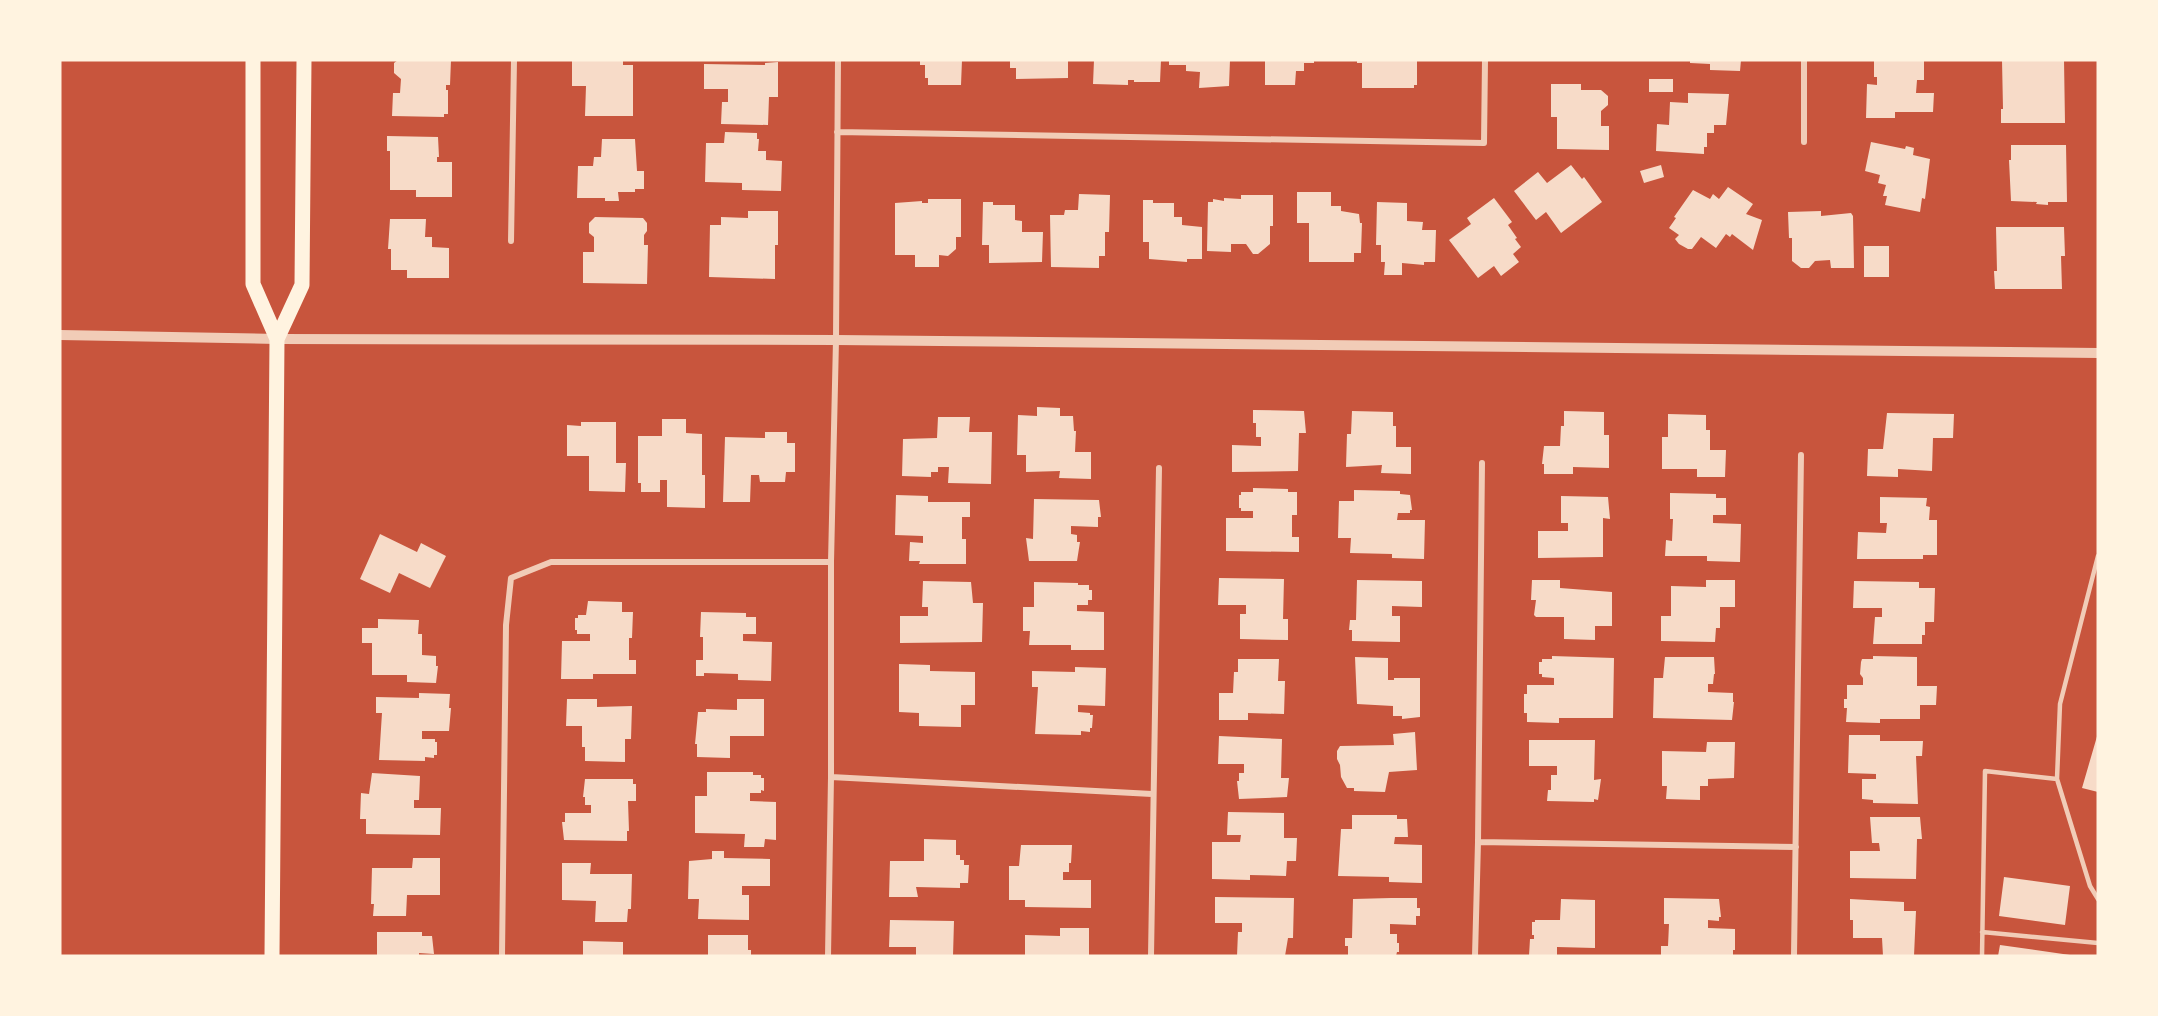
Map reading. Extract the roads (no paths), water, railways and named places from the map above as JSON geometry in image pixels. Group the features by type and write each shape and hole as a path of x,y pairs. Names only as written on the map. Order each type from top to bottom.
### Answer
{"main road":[{"path":"253,60 253,284 278,339"},
{"path":"272,956 278,339 302,285 304,60"}],"street":[{"path":"511,241 514,60"},
{"path":"828,956 838,60"},
{"path":"837,132 1484,143 1485,60"},
{"path":"1804,60 1804,142"},
{"path":"60,335 278,339 836,340 2098,352"},
{"path":"1794,956 1801,455"},
{"path":"1475,956 1482,464"},
{"path":"1151,956 1159,468"},
{"path":"502,956 506,625 511,578 551,562 831,562"},
{"path":"831,777 1152,794"},
{"path":"1478,842 1796,848"}],"lane":[{"path":"2098,556 2060,704 2057,779 2090,886 2098,899"},
{"path":"1982,956 1985,771 2057,779"},
{"path":"1982,932 2098,944"}]}
